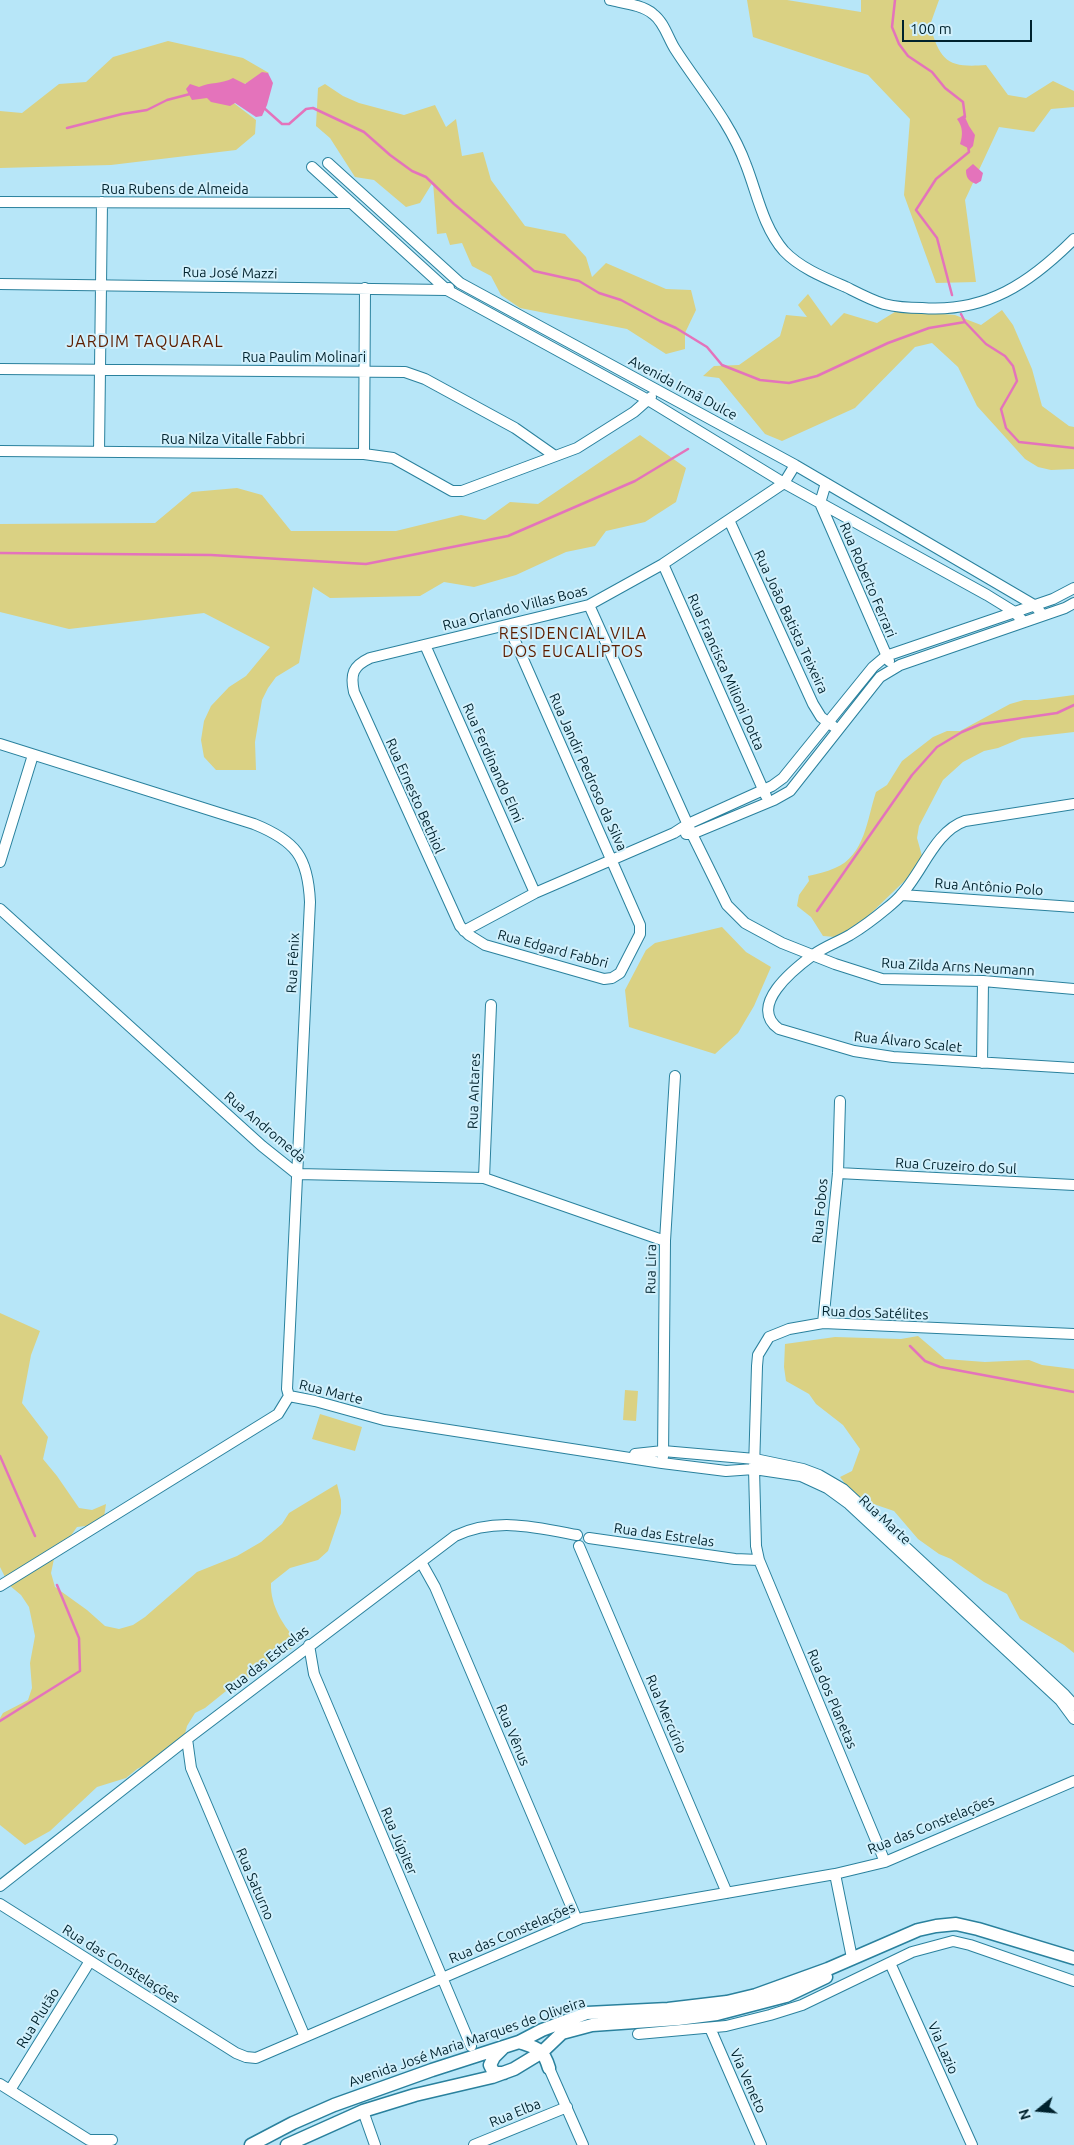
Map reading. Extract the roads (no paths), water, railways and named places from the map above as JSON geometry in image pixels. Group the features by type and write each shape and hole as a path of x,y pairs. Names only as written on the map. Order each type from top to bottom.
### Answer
{"main road":[{"name":"Avenida José Maria Marques de Oliveira","path":"251,2145 293,2123 334,2105 432,2070 519,2042 542,2030 587,2013 668,2010 727,2002 765,1992 828,1969 918,1930 956,1924 1074,1958"},
{"name":"Avenida José Maria Marques de Oliveira","path":"287,2145 362,2111 415,2095 509,2071 542,2052 562,2033 592,2025 700,2017 757,2004 786,1996 906,1942 941,1931 976,1934 1074,1966"},
{"path":"549,2068 551,2050 555,2040"},
{"path":"519,2042 536,2047 542,2052 549,2068"},
{"path":"504,2046 494,2057 490,2065 494,2073 535,2064 549,2068"},
{"path":"415,2095 423,2089 448,2080 448,2074 432,2070"}],"street":[{"path":"610,0 647,10 657,18 675,48 732,131 774,237 784,251 796,261 824,278 882,303 896,306 929,309 968,307 984,302 1018,286 1074,239"},
{"name":"Avenida Irmã Dulce","path":"328,163 456,280 795,465 1034,605 1043,614"},
{"name":"Avenida Irmã Dulce","path":"312,167 447,290 648,400 784,483 987,595 1012,611 1023,622"},
{"path":"350,203 361,194"},
{"name":"Rua Rubens de Almeida","path":"0,202 350,203"},
{"path":"99,452 102,202"},
{"path":"447,290 456,280"},
{"name":"Rua José Mazzi","path":"0,284 447,290"},
{"path":"364,288 364,454"},
{"name":"Rua Paulim Molinari","path":"0,369 405,372 424,379 516,428 555,456"},
{"path":"555,456 577,448 610,428 648,400 656,390"},
{"name":"Rua Nilza Vitalle Fabbri","path":"0,451 364,454 393,458 452,491 466,490 555,456"},
{"name":"Rua Orlando Villas Boas","path":"354,669 360,662 370,658 590,605 663,564 784,483 795,465"},
{"path":"820,503 826,483"},
{"name":"Rua Roberto Ferrari","path":"820,503 886,656 893,668"},
{"name":"Rua João Batista Teixeira","path":"729,520 813,704 821,717 838,730"},
{"name":"Rua Francisca Milioni Dotta","path":"663,564 769,803"},
{"path":"464,931 535,893 674,833 688,824 764,790 783,778 873,667 886,656 1012,611 1053,599 1074,588"},
{"path":"674,833 692,834 769,803 790,791 880,677 893,668 1074,603"},
{"name":"Rua Zilda Arns Neumann","path":"590,605 692,834 727,905 749,926 768,938 835,964 882,979 982,981 1074,988"},
{"name":"Rua Jandir Pedroso da Silva","path":"508,625 641,931"},
{"name":"Rua Ferdinando Elmi","path":"425,645 535,893"},
{"name":"Rua Ernesto Bethiol","path":"354,669 351,677 354,692 453,914 464,931"},
{"name":"Rua Fênix","path":"0,744 268,830 282,837 292,846 304,862 307,871 310,902 287,1389 289,1396"},
{"path":"0,862 33,755"},
{"name":"Rua Álvaro Scalet","path":"1074,804 965,821 953,826 902,895 864,927 814,955 779,985 769,1001 770,1017 773,1024 779,1029 854,1051 893,1057 1074,1068"},
{"name":"Rua Antônio Polo","path":"902,895 1074,906"},
{"name":"Rua Andromeda","path":"0,909 262,1146 297,1174 484,1178 665,1240"},
{"name":"Rua Edgard Fabbri","path":"464,931 485,945 608,979 620,973 641,931"},
{"path":"982,981 982,1063"},
{"name":"Rua Antares","path":"484,1178 491,1005"},
{"name":"Rua Lira","path":"662,1463 665,1240 675,1076"},
{"name":"Rua Fobos","path":"823,1324 838,1173 840,1101"},
{"name":"Rua Cruzeiro do Sul","path":"838,1173 1074,1185"},
{"name":"Rua dos Satélites","path":"756,1546 754,1464 757,1366 758,1355 769,1337 778,1332 823,1324 1074,1334"},
{"name":"Rua Marte","path":"0,1586 278,1414 289,1396 315,1401 384,1420 622,1455 662,1463 726,1470 754,1464 803,1469 819,1475 843,1489 1074,1705"},
{"name":"Rua Marte","path":"622,1455 663,1451 704,1455 754,1464 801,1476 827,1488 849,1504 1060,1700 1074,1719"},
{"path":"704,1455 704,1468"},
{"name":"Rua das Estrelas","path":"0,1886 187,1739 440,1546 471,1528 494,1525 520,1525 577,1535"},
{"path":"582,1533 589,1538 588,1545 585,1547 579,1546 575,1541 577,1535 582,1533"},
{"name":"Rua das Estrelas","path":"589,1538 735,1559 759,1560"},
{"name":"Rua Mercúrio","path":"579,1546 727,1893"},
{"path":"735,1559 756,1546"},
{"name":"Rua dos Planetas","path":"756,1546 759,1560 885,1862"},
{"name":"Rua Vênus","path":"421,1562 435,1587 576,1920"},
{"name":"Rua Júpiter","path":"309,1646 314,1674 471,2046"},
{"name":"Rua Saturno","path":"187,1739 190,1768 305,2037"},
{"name":"Rua das Constelações","path":"0,1904 236,2053 256,2058 576,1920 835,1874 885,1862 1074,1781"},
{"path":"835,1874 852,1958"},
{"path":"638,2034 710,2028 770,2015 802,2005 912,1952 953,1941 970,1945 1074,1981"},
{"name":"Rua Plutão","path":"10,2090 90,1961"},
{"name":"Via Lazio","path":"890,1963 972,2145"},
{"name":"Via Veneto","path":"710,2028 761,2145"},
{"path":"549,2068 583,2145"},
{"path":"0,2084 86,2143 112,2140"},
{"name":"Rua Elba","path":"474,2145 567,2107"},
{"path":"362,2111 374,2145"}],"waterway":[{"path":"895,0 892,27 899,44 908,56 932,72 945,88 963,102 965,117"},
{"path":"67,128 122,114 147,110 167,100 190,94"},
{"path":"264,108 282,124 289,124 306,109 313,108 364,132 412,171 426,177 454,204 534,271 579,281 599,293 621,300 676,328 707,347 722,365 760,380 789,383 817,376 888,343 929,328 965,322"},
{"path":"952,295 937,238 916,210 936,179 969,152 968,145"},
{"path":"961,314 965,322 986,344 1005,356 1013,366 1017,381 1001,409 1006,428 1019,442 1074,448"},
{"path":"0,553 211,555 366,564 508,536 635,481 688,449"},
{"path":"817,911 912,775 937,747 962,732 981,724 1057,713 1074,705"},
{"path":"910,1346 925,1361 940,1367 1074,1392"},
{"path":"0,1456 35,1536"},
{"path":"0,1721 80,1671 79,1638 57,1585"}],"district":[{"name":"JARDIM TAQUARAL","path":"145,342"},
{"name":"RESIDENCIAL VILA DOS EUCALIPTOS","path":"573,643"}]}
